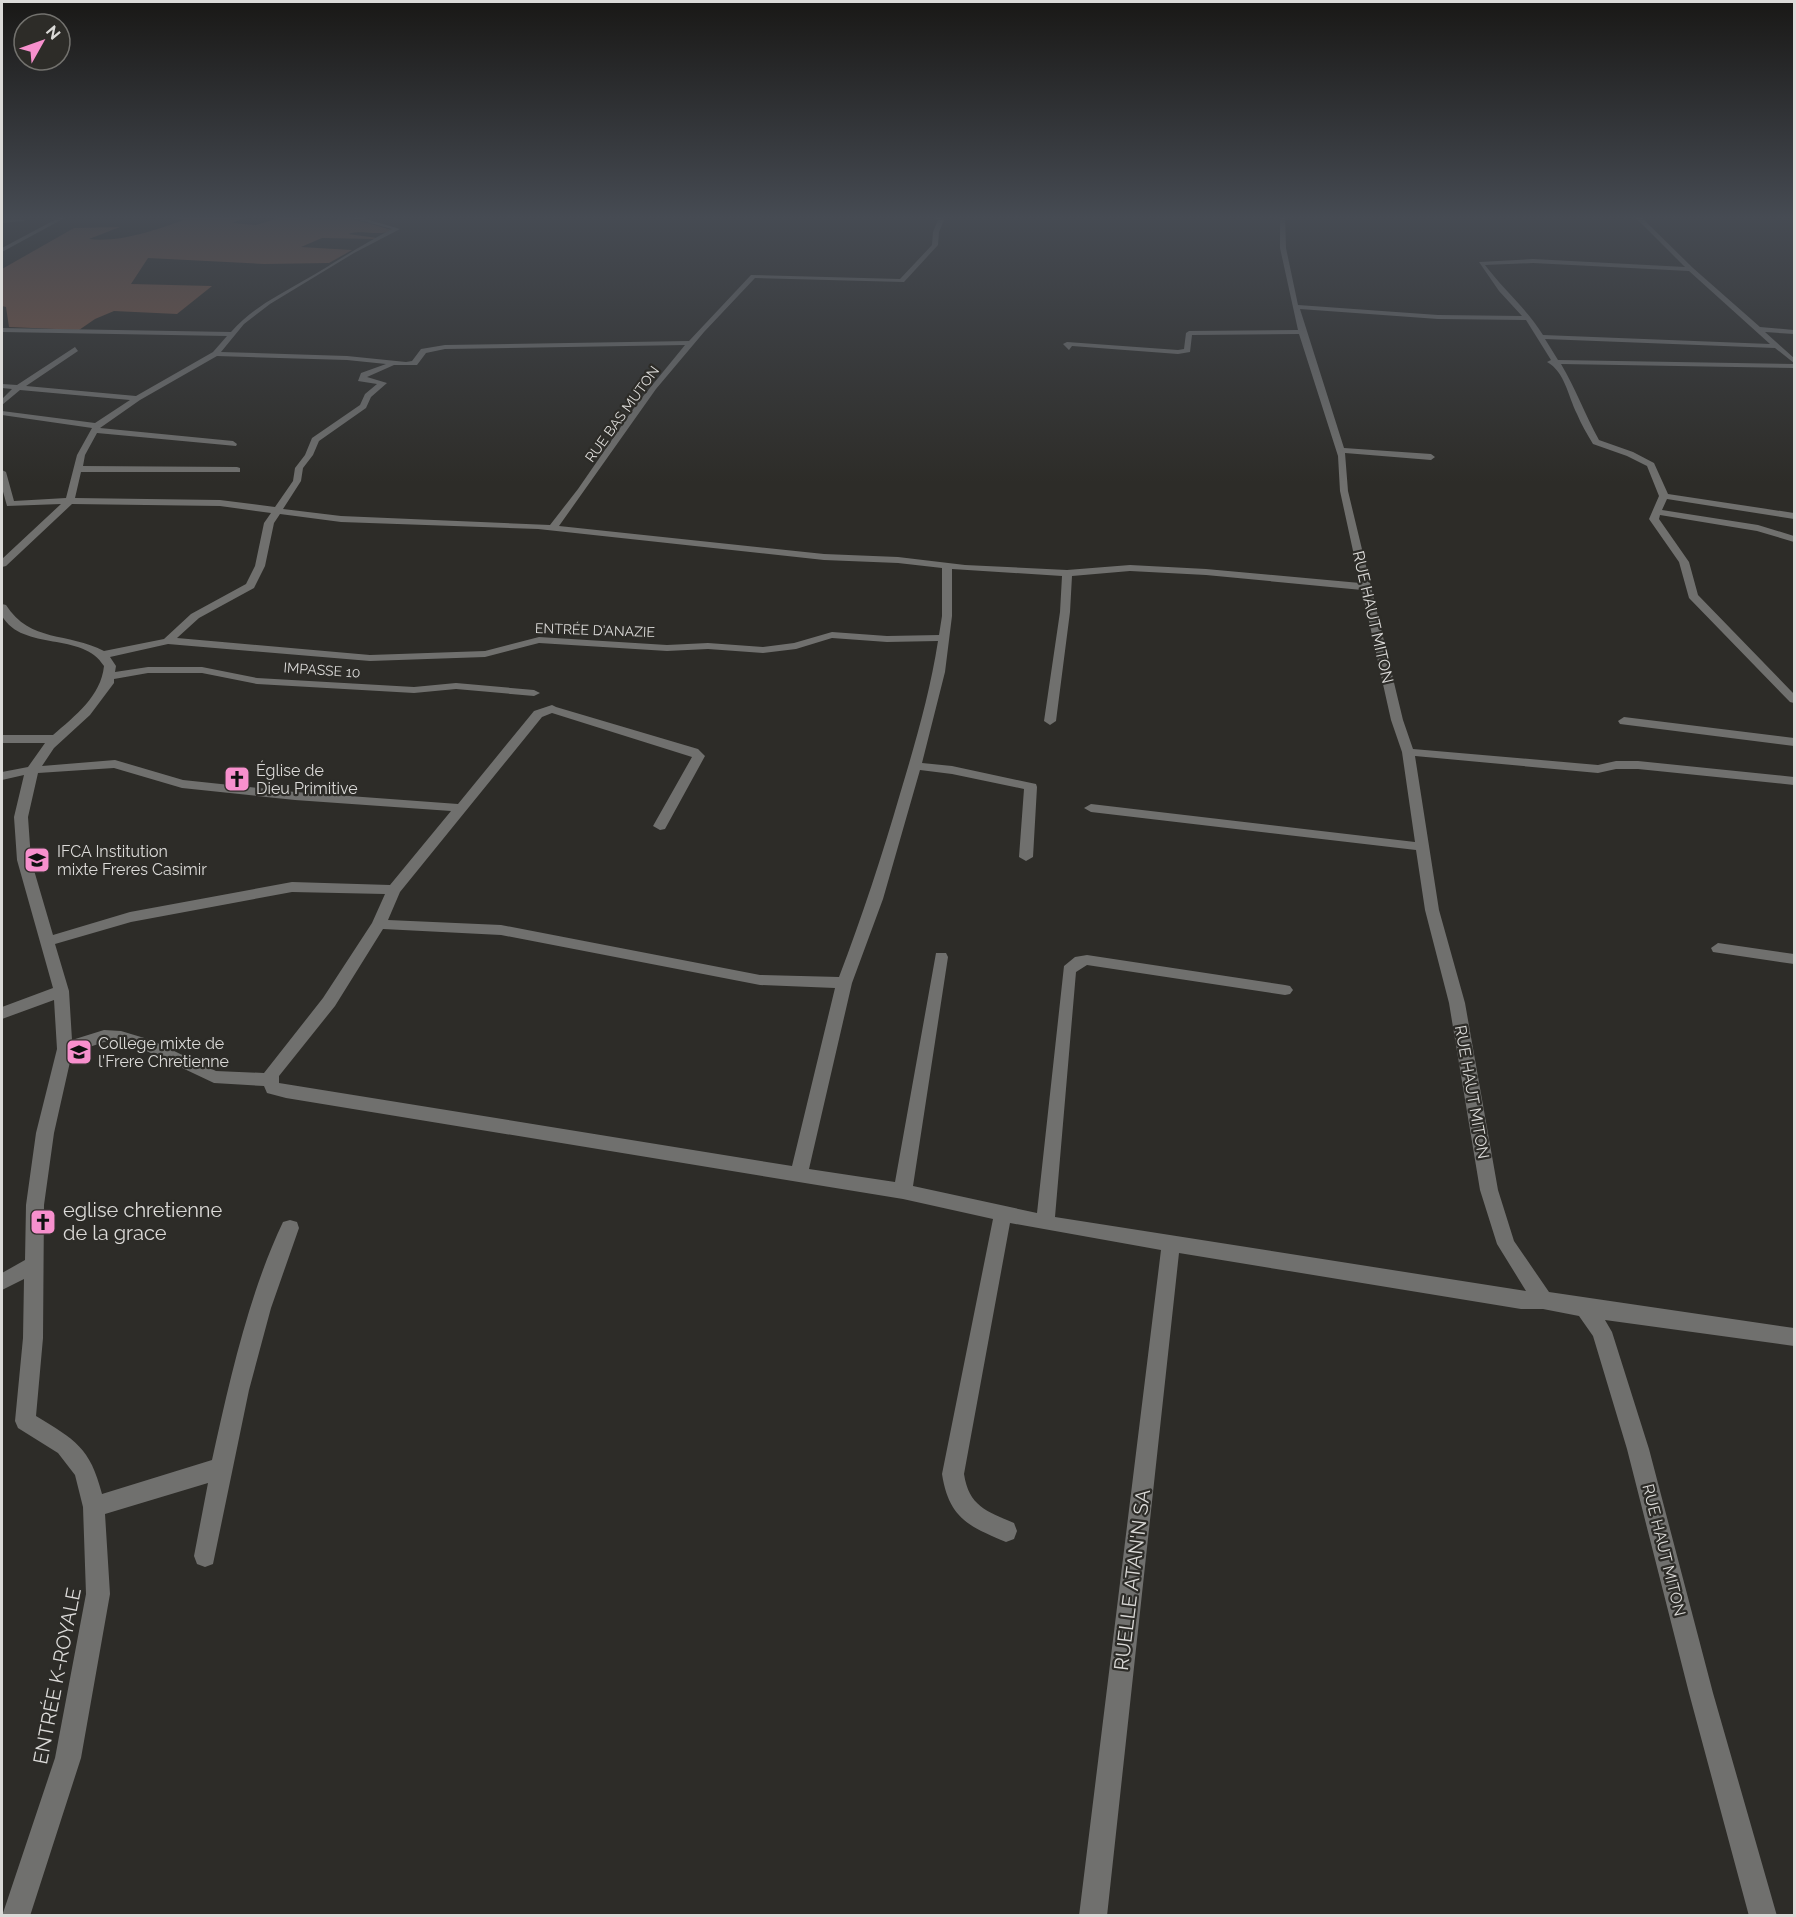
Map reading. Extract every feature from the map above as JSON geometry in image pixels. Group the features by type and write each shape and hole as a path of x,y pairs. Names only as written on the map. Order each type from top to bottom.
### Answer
{"street":[{"path":"2,564 70,501 81,455 96,428 137,398 216,354 231,334 266,304"},
{"name":"RUE BAS MUTON","path":"552,528 570,508 625,425 692,343 727,304"},
{"path":"1514,304 1527,318 1573,390 1580,413 1596,442 1630,454 1651,465 1664,496 1654,519 1684,562 1693,596 1794,700"},
{"path":"1732,304 1794,361"},
{"path":"1296,307 1461,318 1527,318"},
{"name":"RUE HAUT MITON","path":"1296,307 1342,456 1344,491 1397,720 1408,752 1432,910 1456,1003 1489,1190 1506,1244 1543,1300"},
{"path":"1760,329 1794,332"},
{"path":"2,330 231,334"},
{"path":"1069,348 1067,344 1178,352 1188,350 1189,333 1302,332"},
{"path":"1540,337 1778,346"},
{"path":"216,354 347,358 392,364 414,363 424,351 445,347 692,343"},
{"path":"2,403 19,387 75,349"},
{"path":"1553,362 1794,366"},
{"path":"168,641 195,616 250,586 260,566 269,523 297,482 299,468 309,455 315,440 363,406 368,396 383,383 361,379 364,375 392,364"},
{"path":"2,386 137,398"},
{"path":"2,413 96,428 233,444"},
{"path":"1339,450 1431,457"},
{"path":"78,469 237,470"},
{"path":"2,472 10,504 70,501 220,503 341,519 552,528 801,555 898,560 947,566 1067,573 1130,568 1206,572 1366,587"},
{"path":"1664,496 1794,516"},
{"path":"1657,512 1749,526 1794,539"},
{"path":"799,1174 844,983 876,898 915,766 939,672 949,583 947,566"},
{"path":"1050,721 1065,612 1067,573"},
{"path":"2,614 43,637 77,644 102,655 110,666 109,676"},
{"name":"ENTRÉE D'ANAZIE","path":"102,655 168,641 370,658 400,658 436,654 485,654 539,640 658,648 708,646 764,650 796,646 832,635 887,639 944,638"},
{"name":"IMPASSE 10","path":"109,676 148,670 178,669 202,670 257,681 414,690 456,686 534,693"},
{"name":"ENTRÉE K-ROYALE","path":"16,1916 68,1758 98,1594 94,1506 85,1470 66,1446 25,1421 33,1338 35,1205 45,1133 65,1049 61,991 24,860 21,817 32,770 57,739 86,712 108,684 109,676"},
{"path":"269,1080 277,1065 329,1002 379,924 394,890 538,714 552,709 641,735 694,752 699,756 660,826"},
{"path":"1624,721 1794,742"},
{"path":"2,739 57,739"},
{"path":"1408,752 1598,769 1616,765 1638,765 1794,782"},
{"path":"2,776 32,770 115,764 182,784 296,796 461,808"},
{"path":"915,766 952,770 1031,787 1026,857"},
{"path":"1091,807 1423,848"},
{"path":"46,942 130,917 292,887 394,890"},
{"path":"379,924 501,930 760,980 783,983 819,981 844,983"},
{"path":"1718,948 1794,959"},
{"path":"903,1191 941,957"},
{"path":"1045,1223 1069,970 1073,965 1087,960 1285,990"},
{"path":"2,1013 61,991"},
{"path":"65,1049 104,1036 121,1037 145,1044 214,1077 269,1080"},
{"path":"269,1080 273,1088 286,1092 903,1191 1045,1223 1521,1300 1543,1300 1794,1337"},
{"path":"1003,1213 953,1474 955,1491 972,1516 1006,1532"},
{"path":"205,1556 220,1468 240,1384 269,1281 290,1228"},
{"name":"RUELLE ATAN'N SA","path":"1093,1916 1171,1244"},
{"path":"2,1282 33,1265"},
{"name":"RUE HAUT MITON","path":"1585,1308 1602,1332 1638,1449 1701,1693 1763,1916"},
{"path":"94,1506 220,1468"}],"shaded area":[{"path":"189,304 177,314 114,311 95,319 79,330 9,327 6,307 2,306"}],"place":[{"name":"Église de Dieu Primitive","path":"237,779"},
{"name":"IFCA Institution mixte Freres Casimir","path":"37,860"},
{"name":"College mixte de l'Frere Chretienne","path":"79,1052"},
{"name":"eglise chretienne de la grace","path":"43,1222"}]}
